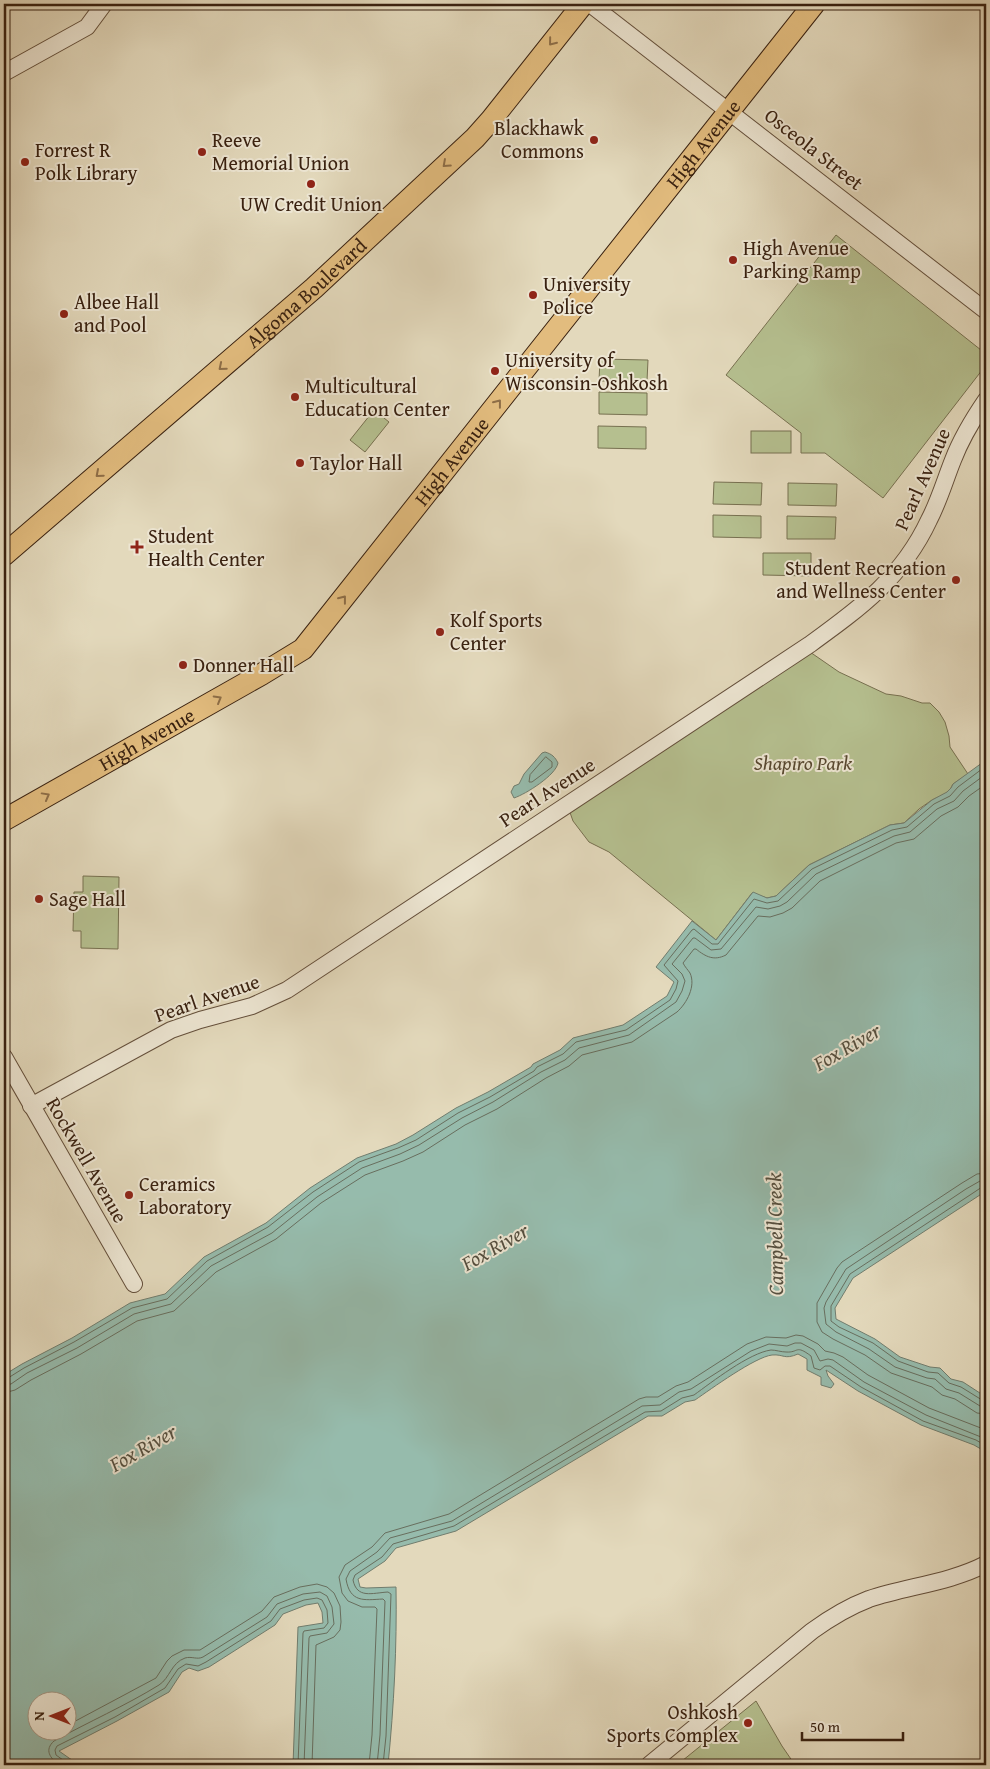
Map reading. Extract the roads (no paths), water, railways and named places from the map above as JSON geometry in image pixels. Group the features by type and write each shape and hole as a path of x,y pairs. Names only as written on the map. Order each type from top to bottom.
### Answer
{"main road":[{"name":"Algoma Boulevard","path":"4,555 314,288 475,138 583,4"},
{"name":"High Avenue","path":"4,820 254,679 303,649 814,4"}],"street":[{"path":"4,73 87,27 104,4"},
{"name":"Osceola Street","path":"590,4 986,311"},
{"name":"Pearl Avenue","path":"31,1106 170,1030 252,1006 288,990 857,611 890,579 918,541 938,500 963,437 986,400"},
{"name":"Rockwell Avenue","path":"4,1057 134,1284"},
{"path":"649,1765 799,1641 833,1617 870,1599 965,1574 986,1564"}],"water":[{"path":"545,752 556,759 558,763 556,768 540,784 514,798 511,792 514,786 519,784 524,774"},
{"path":"986,760 986,1191 853,1278 835,1308 836,1319 875,1339 900,1357 930,1367 940,1368 951,1379 963,1382 986,1397 986,1452 974,1445 921,1425 858,1391 826,1370 834,1384 831,1388 821,1385 821,1377 807,1370 807,1359 798,1354 790,1357 772,1355 764,1357 733,1374 695,1400 685,1402 662,1416 648,1416 456,1531 396,1548 385,1561 358,1579 360,1587 396,1587 395,1676 388,1765 293,1765 298,1627 323,1623 322,1612 318,1603 306,1605 283,1614 275,1625 209,1667 198,1671 189,1668 182,1672 169,1692 78,1741 78,1692 28,1692 28,1742 76,1742 59,1751 79,1765 4,1765 4,1375 72,1338 130,1303 165,1294 204,1257 266,1223 310,1188 357,1158 396,1144 413,1135 456,1108 488,1092 533,1064 560,1050 573,1038 623,1025 667,996 674,982 656,967 692,921 716,940 753,892 767,898 776,896 809,865 890,825 904,823 932,800 951,788 953,784"}],"place":[{"name":"Blackhawk Commons","path":"594,140"},
{"name":"Reeve Memorial Union","path":"202,152"},
{"name":"Forrest R Polk Library","path":"25,162"},
{"name":"UW Credit Union","path":"311,184"},
{"name":"High Avenue Parking Ramp","path":"733,260"},
{"name":"University Police","path":"533,295"},
{"name":"Albee Hall and Pool","path":"64,314"},
{"name":"University of Wisconsin-Oshkosh","path":"495,371"},
{"name":"Multicultural Education Center","path":"295,397"},
{"name":"Taylor Hall","path":"300,463"},
{"name":"Student Health Center","path":"137,547"},
{"name":"Student Recreation and Wellness Center","path":"956,580"},
{"name":"Kolf Sports Center","path":"440,632"},
{"name":"Donner Hall","path":"183,665"},
{"name":"Sage Hall","path":"39,899"},
{"name":"Ceramics Laboratory","path":"129,1195"},
{"name":"Oshkosh Sports Complex","path":"748,1723"}],"park label":[{"name":"Shapiro Park","path":"803,763"}],"water label":[{"name":"Fox River","path":"847,1047"},
{"name":"Campbell Creek","path":"775,1234"},
{"name":"Fox River","path":"495,1247"},
{"name":"Fox River","path":"143,1448"}]}
